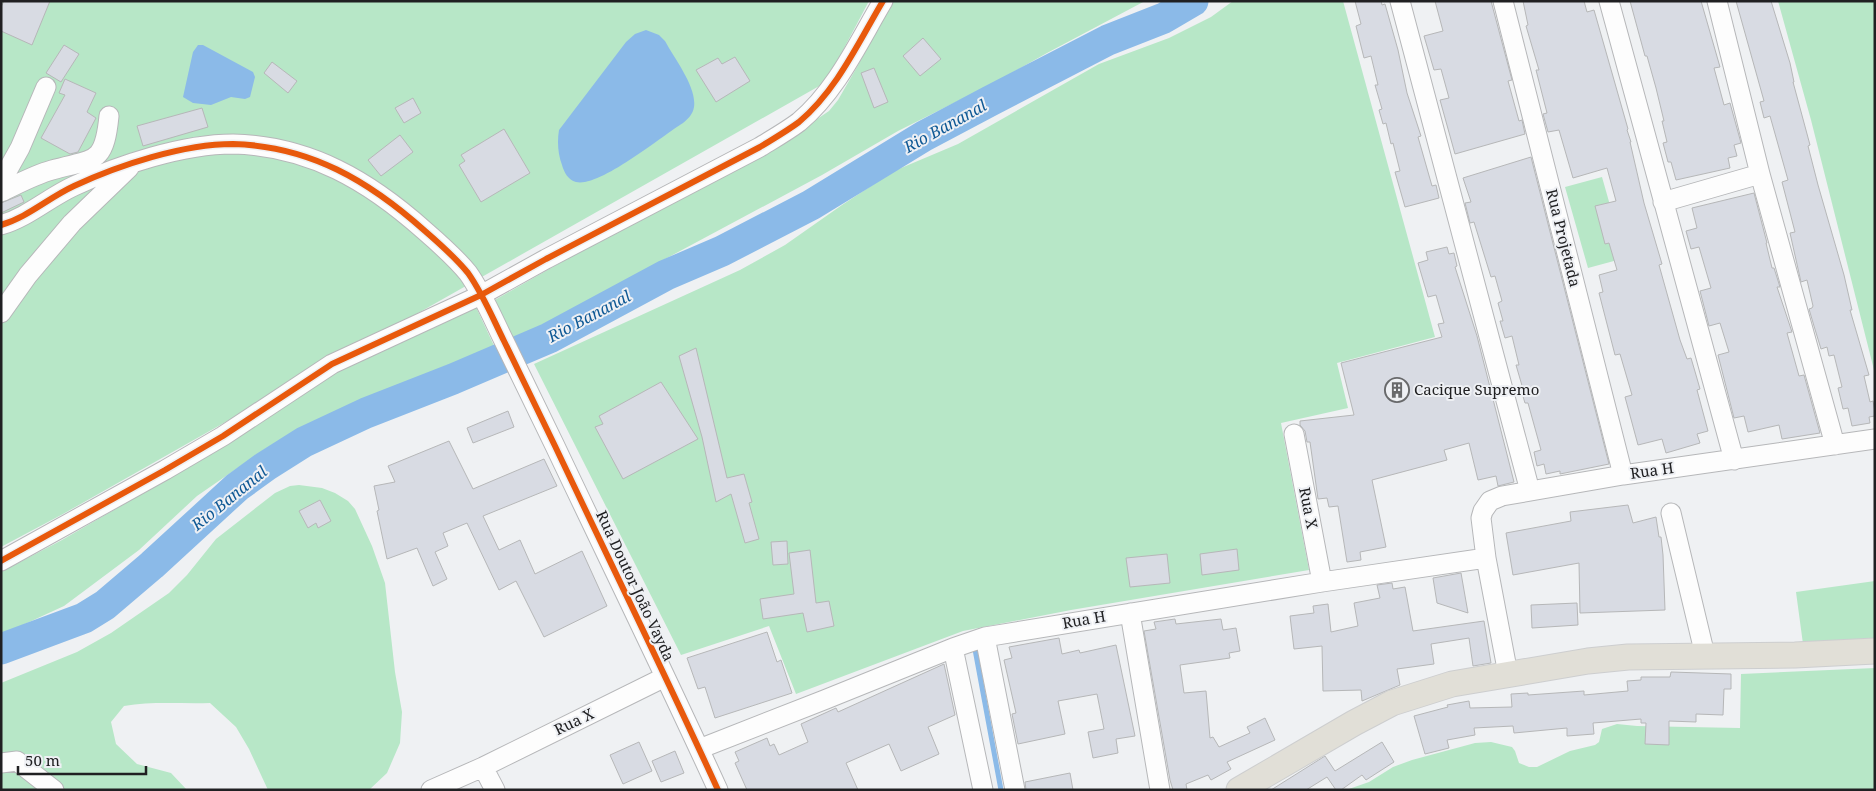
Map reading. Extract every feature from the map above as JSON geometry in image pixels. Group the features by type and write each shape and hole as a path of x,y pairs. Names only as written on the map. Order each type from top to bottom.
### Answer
{"main road":[{"path":"1239,790 1392,703 1452,684 1628,656 1795,655 1875,651"}],"street":[{"path":"1,561 173,466 223,436 332,364 481,295 760,147 798,122 825,96 834,84 882,1"},
{"path":"1400,1 1530,491"},
{"name":"Rua Projetada","path":"1503,1 1624,475"},
{"path":"1610,1 1734,460"},
{"path":"1717,1 1760,174 1835,445"},
{"path":"1,182 20,148 46,87"},
{"path":"1,192 52,170 91,160 103,148 107,136 109,116"},
{"name":"Rua Doutor João Vayda","path":"1,225 30,213 72,186 135,162 189,148 233,144 284,151 331,166 349,174 372,189 418,225 466,271 481,295 718,790"},
{"path":"1,313 28,275 72,223 135,162"},
{"path":"1663,202 1760,174"},
{"name":"Rua X","path":"1294,434 1322,582"},
{"name":"Rua H","path":"1508,674 1486,558 1482,518 1485,506 1490,501 1502,496 1624,475 1875,439"},
{"path":"1671,513 1705,655"},
{"name":"Rua H","path":"699,749 985,637 1130,612 1486,558"},
{"path":"1130,612 1160,790"},
{"path":"985,637 1014,790"},
{"path":"953,648 983,790"},
{"name":"Rua X","path":"430,790 483,767 665,677"},
{"path":"1,763 17,761 54,790"},
{"path":"483,767 495,790"}],"green space":[{"path":"1,1 869,1 832,71 821,85 63,514 1,547"},
{"path":"892,1 1145,1 994,83 898,131 822,175 512,341 493,301 618,230 795,134 829,111 838,100 857,67"},
{"path":"1233,1 1343,1 1435,337 1337,363 1348,408 1281,423 1309,570 1071,610 963,631 796,694 769,626 681,655 534,364 740,270 785,245 894,171 958,144 1099,64 1169,38 1211,17"},
{"path":"1778,1 1875,1 1875,374 1811,120"},
{"path":"1602,177 1625,258 1588,268 1565,187"},
{"path":"475,305 496,350 335,412 265,449 197,496 139,550 64,606 1,635 1,572 62,540 181,471 329,373"},
{"path":"299,485 322,488 348,501 355,509 372,546 385,583 395,672 402,712 400,743 387,773 369,790 268,790 249,749 236,727 210,703 167,703 124,706 111,722 116,744 137,764 171,773 187,790 1,790 1,683 77,652 111,633 169,593 187,575 216,539 275,493 290,486"},
{"path":"1875,581 1875,640 1803,644 1796,592"},
{"path":"1875,668 1875,790 1346,790 1369,782 1393,767 1412,760 1475,743 1491,742 1512,747 1519,763 1529,767 1537,767 1570,751 1595,745 1599,742 1602,729 1617,724 1740,728 1741,674"}],"water":[{"path":"646,30 659,35 665,41 684,73 694,99 693,112 683,123 630,160 586,182 573,181 565,173 561,161 558,148 559,130 626,42 635,34"},
{"path":"198,45 203,45 253,72 255,77 250,97 245,99 231,97 211,105 193,103 183,97 193,52"}],"building":[{"path":"4,1 50,1 32,45 1,31 1,7"},
{"path":"1355,1 1381,1 1382,5 1385,4 1398,50 1407,93 1421,136 1418,137 1432,186 1436,185 1439,198 1405,207 1395,172 1400,171 1393,143 1391,144 1386,123 1383,124 1379,110 1382,109 1375,85 1378,85 1371,56 1364,58 1356,26 1361,24"},
{"path":"1435,1 1491,1 1512,80 1508,81 1519,121 1522,120 1525,134 1455,154 1440,100 1449,98 1441,69 1434,70 1424,36 1443,31"},
{"path":"1523,1 1584,1 1587,12 1594,10 1628,129 1644,203 1662,264 1659,265 1680,340 1687,359 1691,358 1700,389 1697,390 1708,431 1697,434 1700,443 1666,453 1662,439 1638,445 1625,397 1632,395 1620,354 1615,355 1599,293 1603,292 1599,275 1617,270 1609,243 1605,244 1595,206 1616,201 1607,168 1573,178 1559,130 1548,132 1543,114 1547,113 1536,70 1539,70 1526,26 1528,25"},
{"path":"1630,1 1701,1 1720,67 1714,68 1724,105 1730,103 1741,143 1734,145 1737,156 1728,158 1730,168 1676,180 1671,162 1668,162 1663,143 1667,142 1656,88"},
{"path":"1736,1 1771,1 1790,63 1793,82 1810,145 1808,146 1844,275 1852,310 1850,310 1869,375 1864,376 1870,402 1873,401 1875,412 1875,416 1869,417 1870,423 1852,426 1848,408 1843,409 1838,388 1842,387 1834,355 1829,356 1827,347 1821,349 1809,309 1813,306 1807,280 1801,282 1790,233 1795,232 1782,182 1788,180 1770,116 1764,118 1760,102 1764,101"},
{"path":"923,38 941,59 920,76 903,56"},
{"path":"64,45 79,54 61,82 46,73"},
{"path":"735,57 750,81 716,102 696,70 718,58 722,64"},
{"path":"272,62 297,81 288,93 264,73"},
{"path":"874,68 888,102 874,108 861,73"},
{"path":"65,79 96,93 87,112 96,118 78,152 70,154 41,138 65,95 59,93"},
{"path":"413,98 421,113 404,123 395,108"},
{"path":"202,108 208,127 143,146 137,126"},
{"path":"504,129 530,173 481,202 459,165 465,161 461,155"},
{"path":"400,135 413,152 381,176 368,160"},
{"path":"1531,157 1609,464 1560,474 1560,471 1546,474 1544,464 1537,466 1534,452 1541,450 1528,403 1525,403 1521,390 1523,389 1516,365 1519,365 1512,336 1505,338 1500,321 1503,321 1498,303 1502,301 1495,276 1491,277 1474,222 1470,223 1465,203 1471,202 1463,178"},
{"path":"1754,193 1772,268 1774,268 1780,287 1777,287 1792,332 1787,333 1799,376 1804,375 1820,433 1782,439 1779,425 1748,432 1744,416 1734,418 1718,355 1729,352 1720,323 1709,326 1700,291 1711,288 1699,247 1691,249 1686,231 1697,228 1692,208"},
{"path":"21,195 24,202 1,213 1,203"},
{"path":"1447,247 1449,254 1454,253 1457,266 1455,267 1477,336 1514,482 1498,486 1496,476 1478,480 1469,443 1444,450 1447,460 1372,480 1386,547 1360,552 1361,560 1347,562 1338,506 1329,507 1327,498 1318,499 1310,442 1307,442 1305,431 1300,425 1300,421 1354,415 1341,363 1442,337 1438,324 1444,323 1436,295 1428,297 1418,263 1428,260 1426,252"},
{"path":"696,348 727,478 744,474 752,502 749,503 759,539 745,543 731,494 716,502 702,437 679,356"},
{"path":"661,382 698,439 623,479 595,427 603,424 599,416"},
{"path":"508,411 514,427 473,443 467,428"},
{"path":"449,441 473,489 544,459 557,486 483,516 499,550 520,540 535,574 582,551 607,606 544,637 516,581 499,590 467,523 443,533 448,546 435,552 447,579 433,586 417,548 387,559 374,486 395,482 388,466"},
{"path":"320,500 331,521 318,528 316,523 308,528 299,511"},
{"path":"1628,505 1633,523 1656,517 1663,555 1665,610 1580,613 1579,563 1513,575 1506,533 1571,521 1570,512"},
{"path":"787,541 788,564 773,565 771,542"},
{"path":"1237,549 1239,570 1202,575 1200,554"},
{"path":"810,550 816,603 829,601 834,626 807,632 803,613 763,619 760,599 794,594 789,553"},
{"path":"1167,554 1170,583 1130,587 1126,558"},
{"path":"1461,573 1468,613 1437,603 1433,578"},
{"path":"1392,583 1393,589 1405,587 1413,631 1484,621 1491,663 1473,666 1469,638 1431,644 1434,664 1397,669 1400,685 1362,701 1361,690 1323,691 1322,646 1294,649 1290,616 1314,613 1313,606 1328,604 1331,632 1358,626 1354,603 1380,598 1377,585"},
{"path":"1577,603 1578,625 1532,628 1531,605"},
{"path":"1175,619 1176,624 1221,619 1223,630 1236,628 1240,651 1229,653 1230,658 1180,665 1184,693 1206,691 1210,738 1213,737 1219,747 1250,733 1247,727 1265,718 1275,740 1227,762 1231,769 1211,780 1208,775 1186,784 1187,790 1173,790 1170,780 1144,631 1156,629 1154,622"},
{"path":"767,632 777,662 781,660 792,693 715,718 705,687 698,689 687,658"},
{"path":"1059,638 1062,654 1079,650 1080,653 1116,645 1135,736 1116,739 1118,753 1093,758 1088,732 1104,729 1097,694 1058,701 1065,734 1018,744 1012,714 1016,713 1004,660 1012,658 1009,647"},
{"path":"944,664 955,715 928,727 939,754 901,771 889,744 846,763 858,790 747,790 735,763 739,761 735,752 767,738 770,746 774,744 779,755 808,742 801,724 836,708 838,712"},
{"path":"1671,672 1731,674 1731,689 1724,689 1723,715 1696,714 1696,722 1669,721 1669,745 1645,744 1646,723 1641,723 1641,719 1593,723 1594,734 1567,736 1567,728 1514,733 1513,726 1474,728 1475,735 1447,740 1449,748 1425,754 1414,716 1448,707 1447,705 1469,701 1470,708 1512,707 1511,694 1528,693 1528,695 1584,691 1584,695 1628,691 1627,681 1641,680 1641,677 1670,677"},
{"path":"639,742 652,771 623,784 610,755"},
{"path":"1382,742 1394,762 1366,780 1362,775 1341,790 1336,790 1327,777 1306,790 1271,790 1325,756 1335,771"},
{"path":"675,751 684,773 661,782 652,761"},
{"path":"1070,773 1073,790 1026,790 1025,782"}],"waterway":[{"name":"Rio Bananal","path":"1,649 84,618 105,605 152,565 237,487 304,442 366,413 453,379 549,338 666,275 722,251 811,205 924,136 990,101 1108,40 1164,18 1193,1"},
{"path":"974,644 1001,790"}],"cycle path":[{"path":"1,561 223,436 332,364 481,295 785,132 799,122 825,96 846,65 883,1"},
{"path":"1,225 11,222 74,186 131,163 193,148 233,144 261,146 288,151 313,159 360,182 404,213 458,262 468,273 483,298 718,790"}],"place":[{"name":"Cacique Supremo","path":"1397,390"}]}
